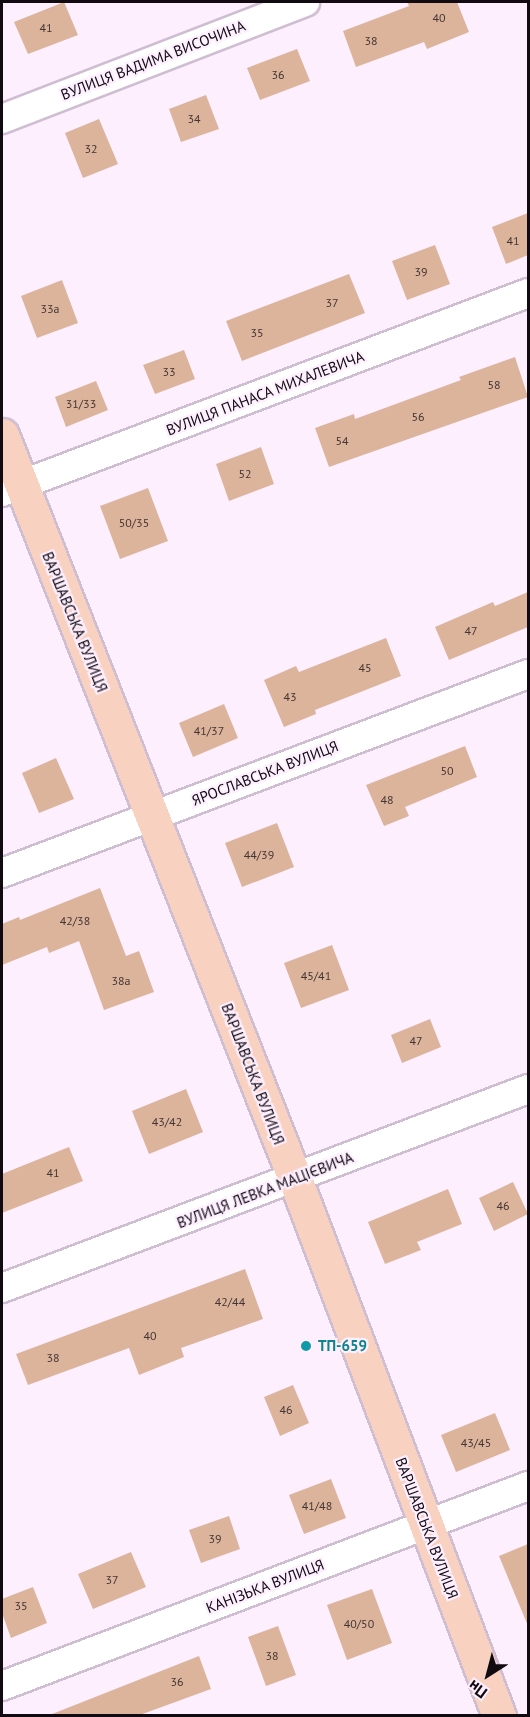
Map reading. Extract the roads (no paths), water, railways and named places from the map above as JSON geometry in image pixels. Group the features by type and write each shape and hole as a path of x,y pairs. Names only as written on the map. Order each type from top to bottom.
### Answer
{"street":[{"name":"ВУЛИЦЯ ВАДИМА ВИСОЧИНА","path":"2,119 304,2"},
{"name":"ВУЛИЦЯ ПАНАСА МИХАЛЕВИЧА","path":"11,489 528,293"},
{"name":"ВАРШАВСЬКА ВУЛИЦЯ","path":"2,435 11,489 152,816 295,1179 499,1716"},
{"name":"ЯРОСЛАВСЬКА ВУЛИЦЯ","path":"2,873 528,674"},
{"name":"ВУЛИЦЯ ЛЕВКА МАЦІЄВИЧА","path":"2,1288 528,1089"},
{"name":"КАНІЗЬКА ВУЛИЦЯ","path":"2,1686 528,1485"}],"place":[{"name":"ТП-659","path":"306,1346"}]}
